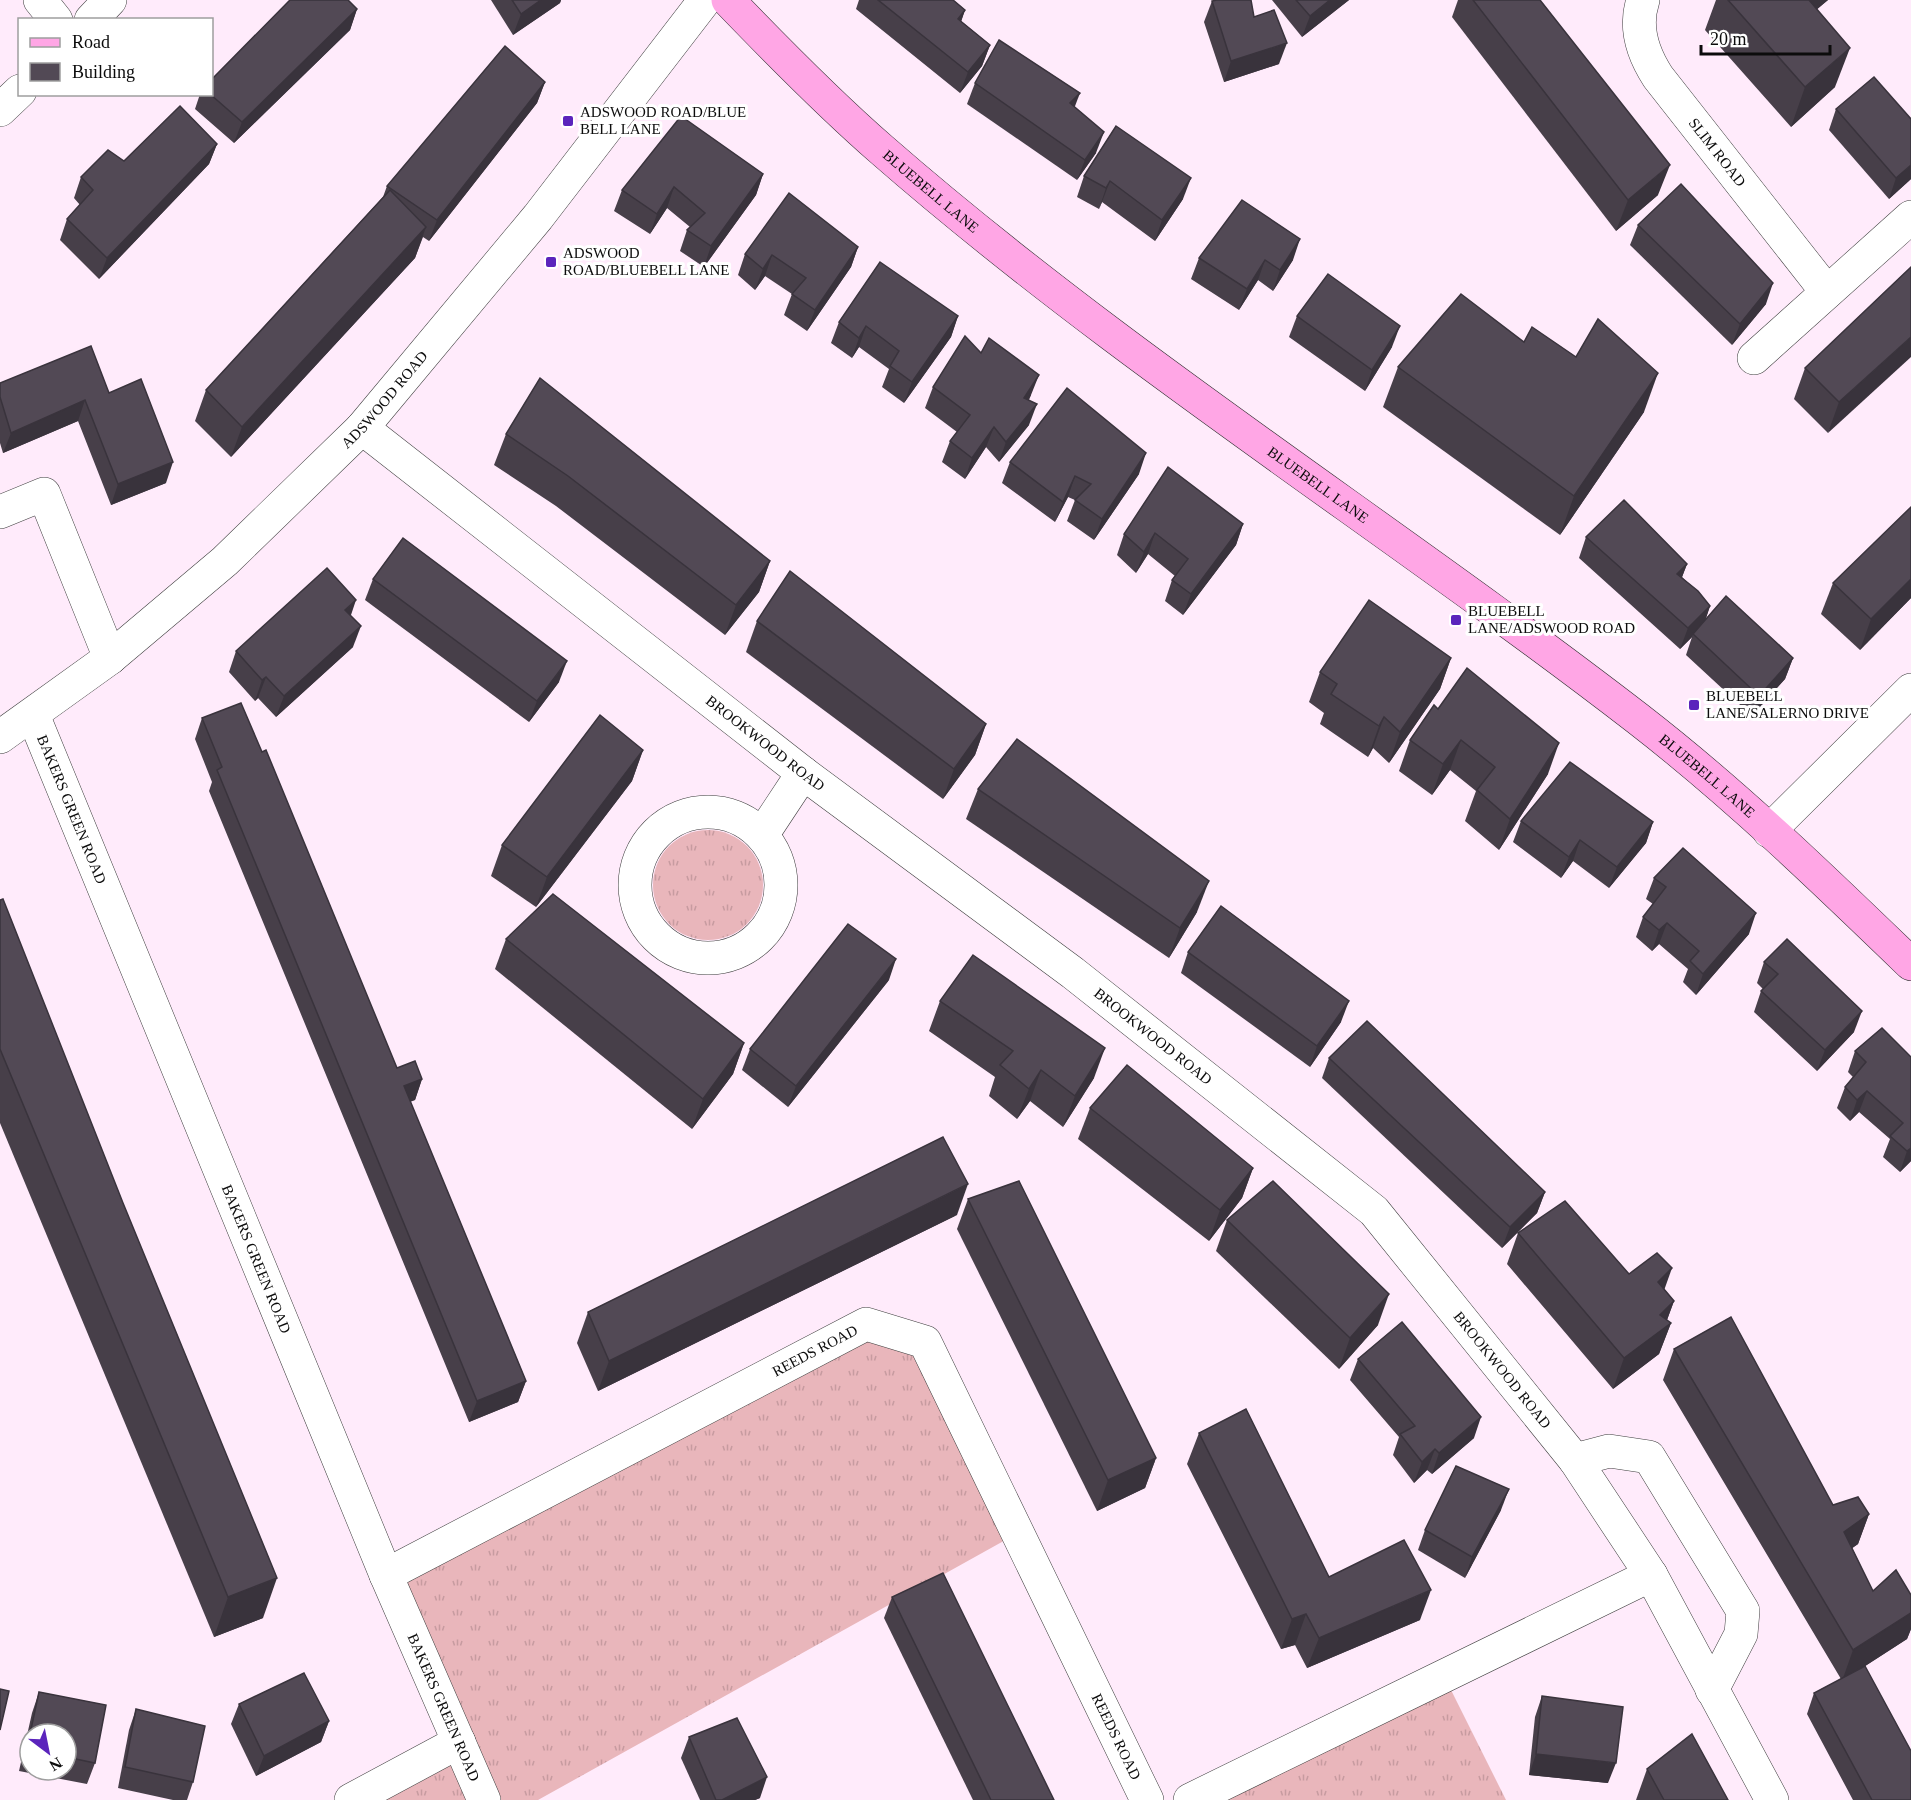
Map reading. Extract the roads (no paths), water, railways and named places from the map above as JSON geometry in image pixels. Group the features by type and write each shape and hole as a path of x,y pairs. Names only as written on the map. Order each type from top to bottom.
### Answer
{"street":[{"path":"40,0 54,18"},
{"path":"93,18 110,0"},
{"name":"ADSWOOD ROAD","path":"0,736 33,715 110,658 225,561 362,428 538,217 705,0"},
{"name":"BLUEBELL LANE","path":"728,0 838,111 941,200 1088,315 1638,719 1769,831 1911,964"},
{"name":"SLIM ROAD","path":"1643,0 1640,35 1643,49 1658,77 1827,292"},
{"path":"0,110 18,93"},
{"path":"1754,358 1911,217"},
{"name":"BROOKWOOD ROAD","path":"362,428 803,773 1073,973 1374,1211 1575,1460 1651,1575 1772,1800"},
{"path":"0,512 44,494 110,658"},
{"path":"1769,831 1911,690"},
{"name":"BAKERS GREEN ROAD","path":"33,715 386,1575 484,1800"},
{"path":"762,835 803,773"},
{"path":"696,812 720,812 742,820 762,835 775,854 781,878 779,903 769,925 752,943 731,955 706,959 682,954 661,942 642,917 636,902 634,878 640,855 654,835 673,820 696,812"},
{"name":"REEDS ROAD","path":"386,1575 866,1324 924,1342 1147,1800"},
{"path":"1575,1460 1609,1451 1649,1457 1743,1611 1742,1634 1712,1689"},
{"path":"1190,1800 1651,1575"},
{"path":"351,1800 459,1742"}],"place":[{"name":"ADSWOOD ROAD/BLUE BELL LANE","path":"568,121"},
{"name":"ADSWOOD ROAD/BLUEBELL LANE","path":"551,262"},
{"name":"BLUEBELL LANE/ADSWOOD ROAD","path":"1456,620"},
{"name":"BLUEBELL LANE/SALERNO DRIVE","path":"1694,705"}]}
